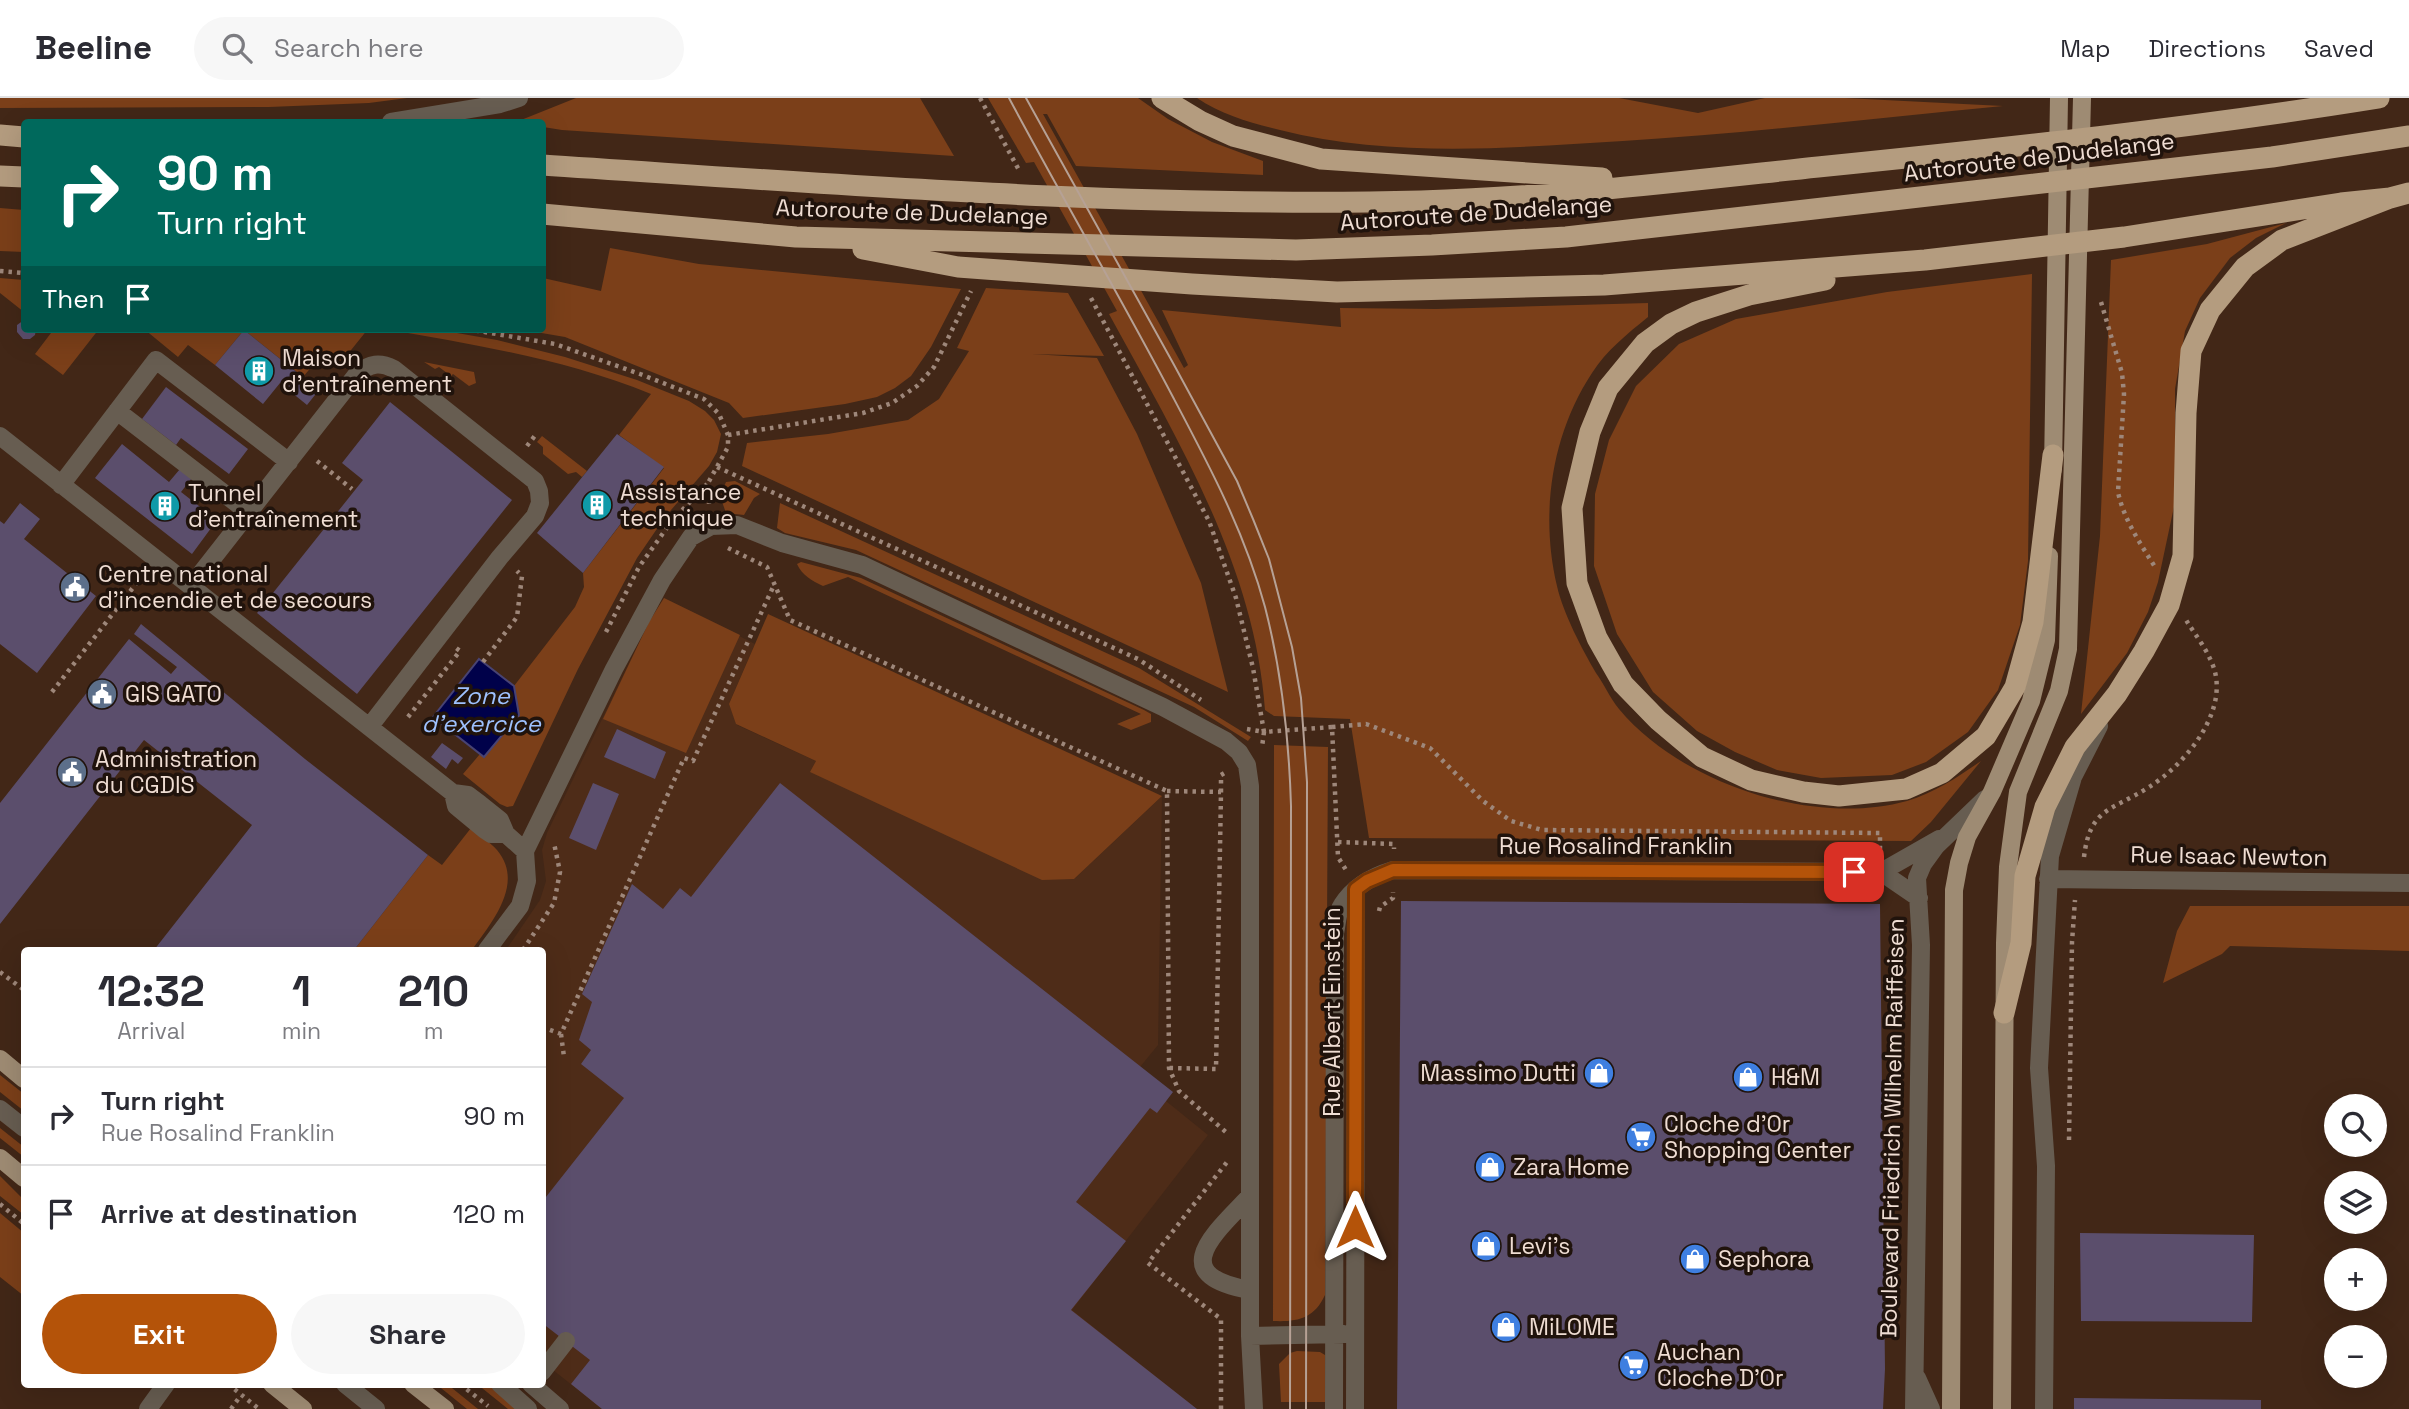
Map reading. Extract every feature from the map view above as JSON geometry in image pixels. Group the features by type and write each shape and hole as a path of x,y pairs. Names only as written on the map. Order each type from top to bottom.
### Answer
{"highway":[{"path":"1162,98 1200,121 1233,136 1321,159 1668,183"},
{"name":"Autoroute de Dudelange","path":"546,165 940,191 1268,201 1423,201 1668,183 1984,150 2265,116 2379,98"},
{"path":"0,135 21,137"},
{"name":"Autoroute de Dudelange","path":"546,214 796,237 1296,250 1432,245 1566,237 2272,157 2409,136"},
{"path":"0,176 21,177"},
{"path":"796,237 958,267 1337,292 1604,285 1925,260 2124,237 2399,196"},
{"path":"2004,1013 2021,943 2025,876 2045,807 2075,747 2117,694 2169,605 2183,556 2186,413 2191,351 2210,310 2245,267 2282,240 2399,196"},
{"path":"1925,260 1749,295 1696,312 1671,324 1645,344 1608,388 1590,432 1572,508 1577,583 1597,638 1623,684 1658,720 1702,757 1751,780 1803,792 1839,796 1906,789 1942,772 1986,736 2015,687 2033,622 2053,455"}],"main road":[{"name":"Boulevard Friedrich Wilhelm Raiffeisen","path":"1951,1409 1954,890 1967,837 1992,792 2031,701 2046,640 2053,455 2059,98"},
{"path":"2002,1409 2004,1013 2008,867 2018,792 2059,691 2068,649 2082,98"},
{"path":"0,1059 21,1076"},
{"path":"0,1158 21,1176"},
{"path":"277,1388 303,1409"},
{"path":"418,1388 445,1409"}],"street":[{"path":"409,119 500,104 519,98"},
{"path":"0,129 21,129"},
{"path":"61,485 156,360 289,462"},
{"path":"191,586 357,373 366,366 377,363 394,369 535,481 540,503 535,516 500,557 370,726"},
{"path":"117,411 248,512"},
{"path":"0,436 453,793 456,806 485,830 491,834 506,834 525,851"},
{"path":"489,947 520,906 527,881 525,851 614,670 662,580 691,537 712,526 737,525 782,543 862,565 1191,721 1226,741 1239,752 1247,765 1251,786 1250,1336 1254,1409"},
{"path":"2044,1409 2046,1166 2039,1068 2050,856 2073,777 2117,694"},
{"name":"Boulevard Friedrich Wilhelm Raiffeisen","path":"1914,1409 1921,945 1917,878 1936,846 1992,792"},
{"name":"Rue Rosalind Franklin","path":"1356,889 1393,870 1881,872 1944,836 1966,819"},
{"path":"1881,872 1919,898"},
{"name":"Rue Isaac Newton","path":"2048,879 2409,883"},
{"name":"Rue Albert Einstein","path":"1334,1409 1335,933 1341,906 1356,889"},
{"name":"Rue Albert Einstein","path":"1355,1409 1356,889"},
{"path":"0,1109 21,1126"},
{"path":"1250,1196 1209,1239 1204,1248 1203,1259 1205,1269 1212,1277 1230,1286 1250,1290"},
{"path":"1250,1336 1355,1334"},
{"path":"546,1367 566,1341"},
{"path":"1914,1372 1931,1409"},
{"path":"148,1409 163,1388"},
{"path":"350,1388 376,1409"},
{"path":"504,1388 528,1409"},
{"path":"541,1388 560,1409"}],"path":[{"path":"980,98 1025,180"},
{"path":"0,271 21,273"},
{"path":"2100,296 2122,373 2118,492 2129,524"},
{"path":"490,333 555,344 704,399 719,414 727,435 728,447 708,483 712,526"},
{"path":"727,435 863,413 892,403 917,386 934,367 944,348"},
{"path":"1126,362 1209,521 1236,598 1253,668 1264,732"},
{"path":"528,445 537,433"},
{"path":"717,467 1138,659 1203,701"},
{"path":"723,545 766,568 790,620 1167,791 1221,792 1216,1069 1169,1068"},
{"path":"482,662 517,617 522,576 500,557"},
{"path":"564,1057 561,1034 684,758 693,761 774,584"},
{"path":"52,692 83,651"},
{"path":"2072,942 2075,899 2087,834 2107,810 2158,781 2182,761 2202,734 2212,712 2215,695 2216,674 2208,656"},
{"path":"1241,725 1249,730 1264,732 1366,724 1430,748 1483,801 1511,821 1542,830 1880,833 1879,844"},
{"path":"1332,727 1338,857 1356,889"},
{"path":"1167,791 1169,1068 1179,1091 1227,1131 1227,1141"},
{"path":"1338,842 1394,844"},
{"path":"0,972 21,988"},
{"path":"546,1028 561,1034"},
{"path":"1221,1409 1221,1319 1148,1263 1228,1161 1228,1151"},
{"path":"0,1205 21,1222"},
{"path":"233,1388 259,1409"},
{"path":"465,1388 492,1409"},
{"path":"231,1409 241,1395"}],"shaded area":[{"path":"0,98 407,98 369,103 269,107 0,108"},
{"path":"576,98 920,98 954,156 562,130 546,127 546,119 524,119"},
{"path":"988,98 1138,98 1168,119 1212,142 1263,161 1263,175 1076,166 1047,114 1043,114 1184,368 1188,365 1162,310 1341,327 1340,308 1436,309 1648,303 1648,317 1604,357 1578,397 1558,449 1550,504 1552,559 1560,597 1579,642 1616,705 1649,738 1702,773 1761,796 1815,807 1871,808 1907,801 1955,779 1981,761 1931,822 1911,841 1369,838 1350,719 1274,716 1265,710 1258,657 1246,605 1208,504 1185,455 1109,314 1117,311 1034,162 1026,163"},
{"path":"1197,98 1619,98 1698,113 1765,98 1845,98 2003,106 1671,138 1451,149 1365,145 1322,139 1248,121 1227,114"},
{"path":"0,208 21,210 21,252 0,251"},
{"path":"2286,223 2256,238 2230,258 2200,298 2185,331 2175,389 2175,502 2158,582 2148,612 2127,653 2081,714 2100,536 2111,260 2207,244"},
{"path":"610,248 699,264 961,289 931,347 911,376 895,388 877,397 845,404 743,418 729,403 565,337 542,333 546,333 546,279 601,291"},
{"path":"2032,274 2028,561 2020,625 1998,690 1968,732 1926,762 1892,775 1821,778 1777,770 1735,752 1697,731 1653,692 1617,634 1594,566 1595,494 1609,440 1636,386 1679,344 1736,319 1887,292"},
{"path":"0,278 21,280 21,310 0,293"},
{"path":"986,288 1068,293 1104,356 1032,354 1097,358 1137,434 1201,583 1228,692 742,466 747,443 828,434 908,420 939,399 969,351 957,348"},
{"path":"51,333 96,333 63,375 35,354"},
{"path":"149,333 242,333 215,365 188,345 178,357"},
{"path":"248,333 365,333 339,365 323,353 303,377"},
{"path":"407,333 457,333 497,340 565,357 637,380 689,401 705,411 714,420 721,434 717,452 709,466 665,517 637,558 578,669 513,806 507,807 463,774 480,754 483,757 519,715 514,686 575,607 584,587 583,573 664,468 619,435 651,394 586,371 486,347"},
{"path":"424,362 474,372 476,383 469,386 453,374 451,376 439,367 435,369"},
{"path":"542,436 587,471 582,477 576,472 568,474 543,454 543,447 537,442"},
{"path":"735,481 760,494 754,498 744,515 726,513 720,496 726,482"},
{"path":"780,503 1139,668 1251,737 1248,741 1194,707 856,550 785,533 777,528"},
{"path":"801,562 861,578 1144,710 1151,714 1151,722 1131,730 1117,724 1141,714 848,577 823,586 802,571 797,564"},
{"path":"664,598 755,644 729,704 737,725 816,761 811,772 1074,879 1162,796 1158,1045 1140,1067 1173,1092 1166,1101 1208,1135 1072,1310 1197,1409 602,1409 546,1364 546,947 508,947 540,900 546,881 542,850 547,833 649,622"},
{"path":"664,598 740,635 686,753 603,719 649,622"},
{"path":"768,614 1162,796 1074,879 1042,880 810,772 816,761 736,724 729,704"},
{"path":"1274,745 1328,747 1325,1295 1310,1314 1297,1320 1282,1321 1273,1321"},
{"path":"471,828 497,850 505,863 508,876 503,902 474,947 356,947 428,855 442,865"},
{"path":"2190,906 2409,906 2409,951 2230,946 2222,954 2163,983 2177,931"},
{"path":"0,1075 21,1092 21,1109 0,1092"},
{"path":"0,1128 21,1145 21,1155 0,1138"},
{"path":"0,1176 21,1197 21,1213 0,1196"},
{"path":"0,1213 21,1230 21,1294 0,1277"},
{"path":"1320,1352 1325,1355 1325,1402 1281,1402 1279,1364 1290,1353"},
{"path":"441,1388 452,1388 478,1409 467,1409"},
{"path":"482,1388 496,1388 518,1409 508,1409"}],"water":[{"name":"Zone d'exercice","path":"479,659 514,686 519,715 484,757 433,717"}],"building":[{"path":"21,322 21,333 35,335 30,339 23,339 17,332 17,325"},
{"name":"Maison d'entraînement","path":"242,333 248,333 319,390 307,405 280,383 263,404 215,365"},
{"path":"166,387 248,449 229,474 181,438 176,445 142,419"},
{"path":"390,402 512,500 357,694 257,613 363,480 342,463"},
{"name":"Assistance technique","path":"617,434 664,467 583,573 537,533"},
{"name":"Tunnel d'entraînement","path":"122,444 169,482 180,469 192,478 181,492 217,520 192,554 95,478"},
{"name":"Centre national d'incendie et de secours","path":"20,503 40,519 24,539 96,596 37,673 0,644 0,521 4,524"},
{"path":"141,624 305,759 428,855 356,947 156,947 252,825 144,740 0,924 0,803 129,639 171,674 177,667 134,634"},
{"path":"617,729 666,752 655,779 604,757"},
{"path":"442,743 463,758 458,764 452,759 446,769 431,757"},
{"path":"593,783 619,794 596,850 569,838"},
{"path":"780,783 1173,1092 1157,1113 1150,1108 1076,1202 1126,1241 1071,1310 1197,1409 602,1409 571,1384 590,1360 546,1326 546,1197 624,1098 581,1064 591,1050 579,1040 592,1002 582,994 632,884 663,909 680,888 691,897"},
{"name":"Cloche d’Or Shopping Center","path":"1401,901 1880,904 1885,1369 1883,1409 1397,1409"},
{"path":"2080,1233 2254,1235 2252,1322 2081,1321"},
{"path":"2074,1398 2261,1400 2261,1409 2074,1409"}],"tram line":[{"path":"1009,98 1154,361 1213,475 1257,580 1271,632 1284,706 1291,806 1290,1409"},
{"path":"1026,98 1237,481 1269,559 1292,647 1301,698 1307,782 1306,1409"}],"place":[{"name":"Maison d'entraînement","path":"259,371"},
{"name":"Assistance technique","path":"597,505"},
{"name":"Tunnel d'entraînement","path":"165,506"},
{"name":"Centre national d'incendie et de secours","path":"75,587"},
{"name":"GIS GATO","path":"102,694"},
{"name":"Administration du CGDIS","path":"72,772"},
{"name":"Massimo Dutti","path":"1599,1073"},
{"name":"H&M","path":"1748,1077"},
{"name":"Cloche d’Or Shopping Center","path":"1641,1137"},
{"name":"Zara Home","path":"1490,1167"},
{"name":"Levi's","path":"1486,1246"},
{"name":"Sephora","path":"1695,1259"},
{"name":"MiLOME","path":"1506,1327"},
{"name":"Auchan Cloche D'Or","path":"1634,1365"}],"route":[{"path":"1355,1227 1356,889 1367,881 1393,870 1854,872"}]}
